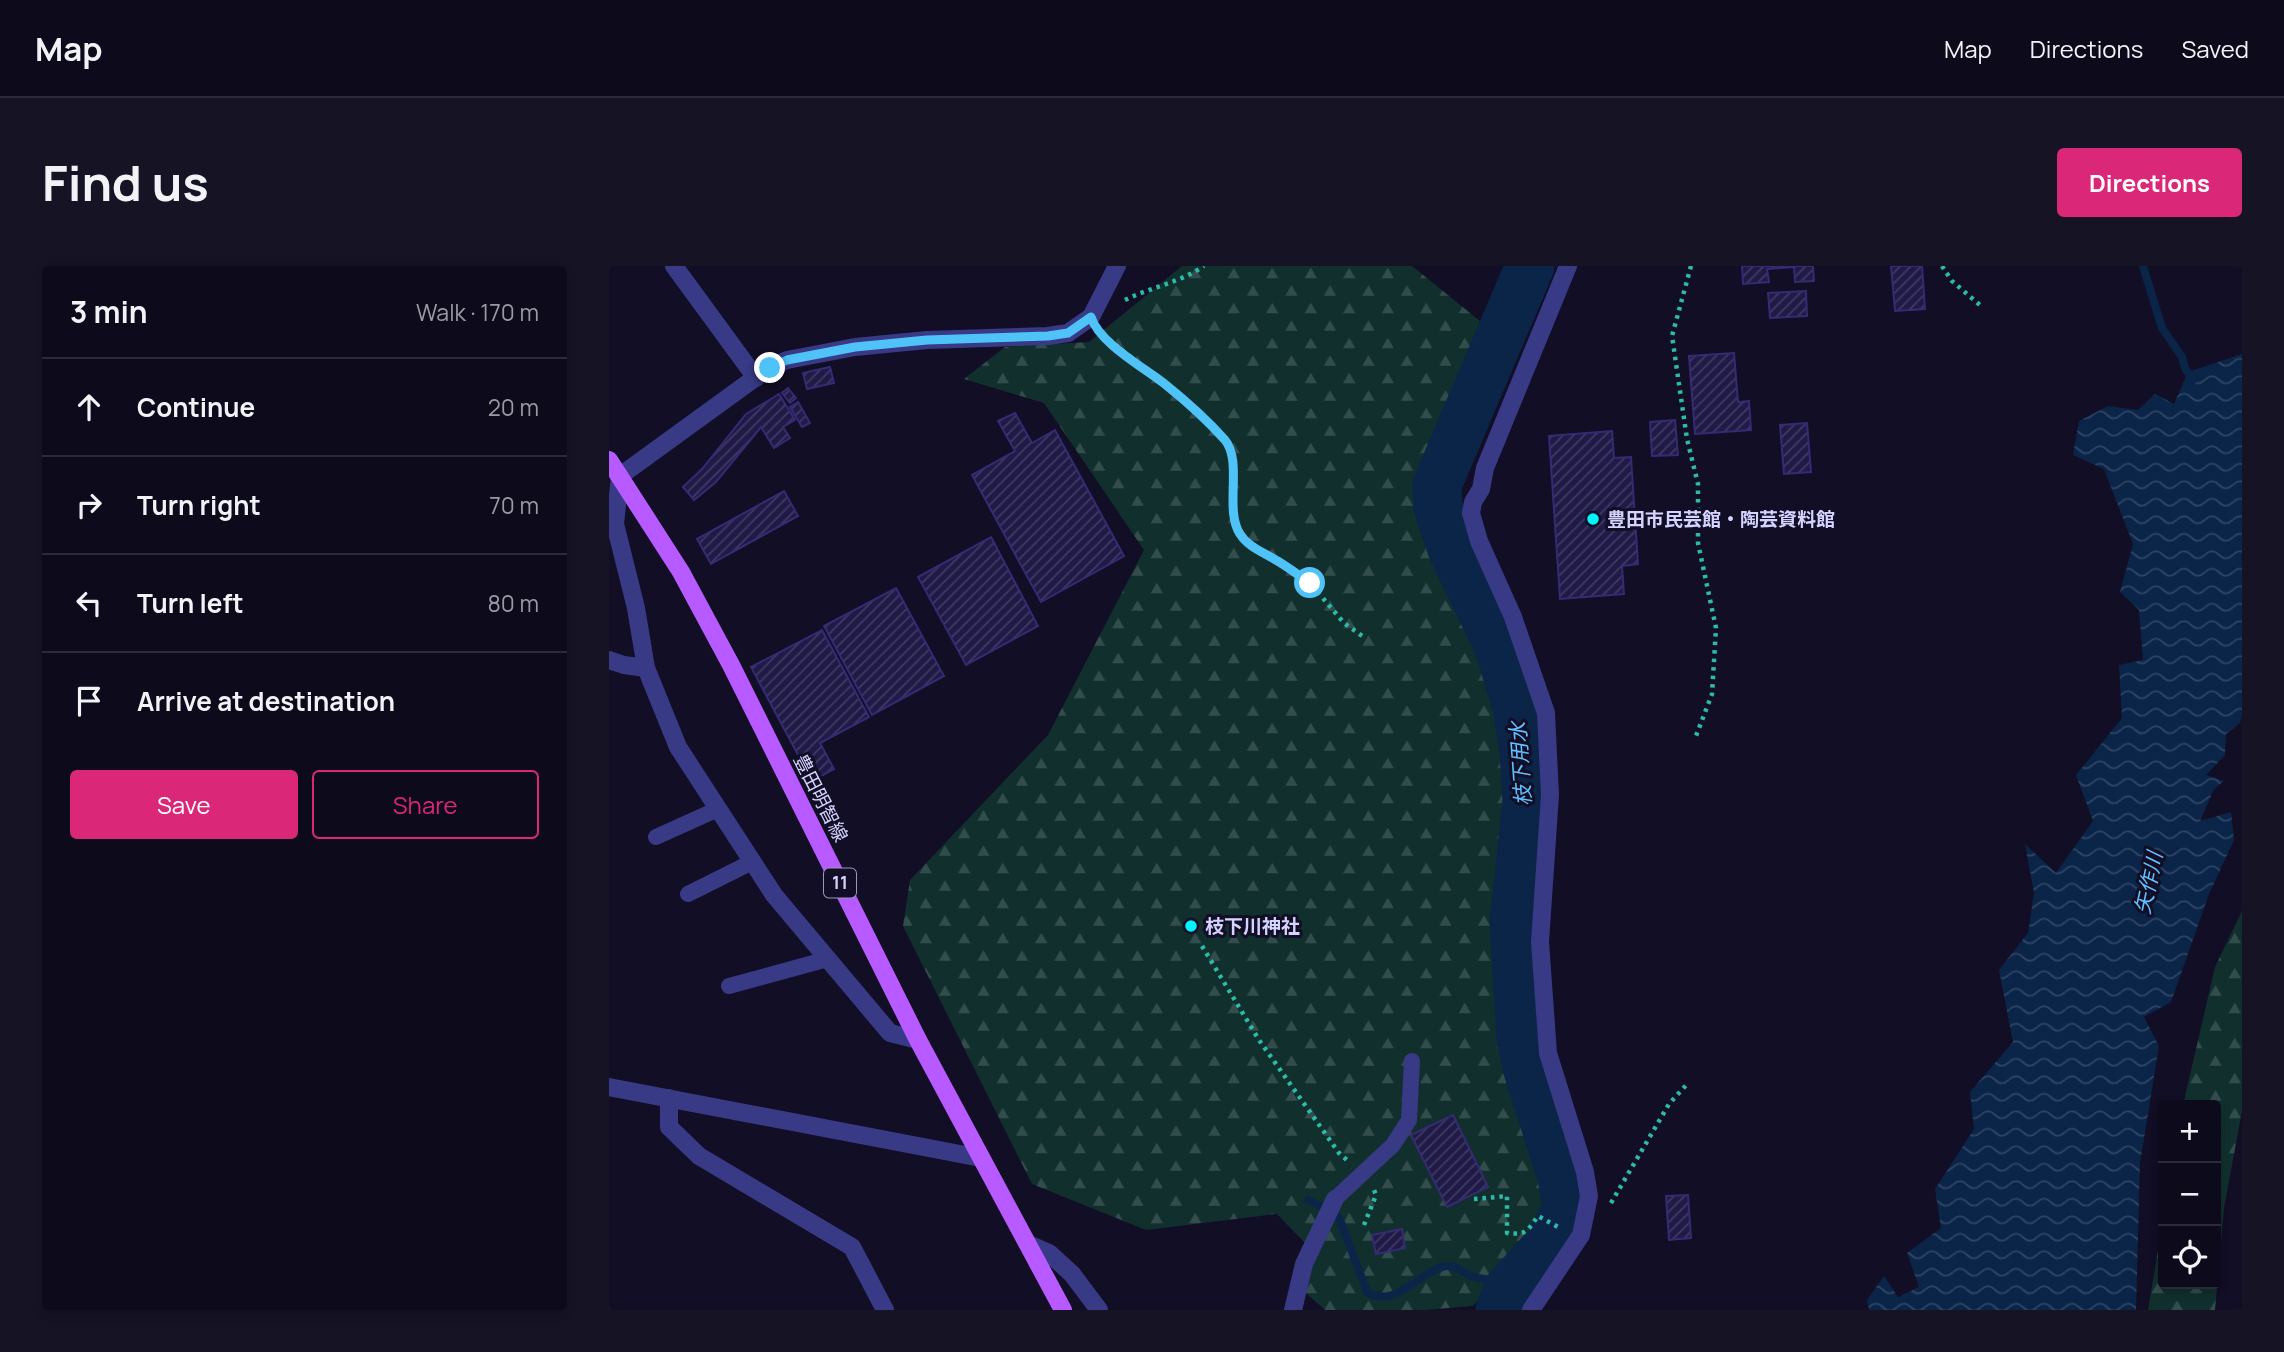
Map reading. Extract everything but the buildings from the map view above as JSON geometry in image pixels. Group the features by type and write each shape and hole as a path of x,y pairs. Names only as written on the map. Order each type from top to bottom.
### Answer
{"main road":[{"name":"豊田明智線","path":"609,460 681,572 731,665 918,1040 1063,1310"}],"street":[{"path":"674,266 756,378"},
{"path":"918,1040 890,1033 774,895 678,747 646,668 636,608 615,524 620,476 770,368 787,360 855,347 927,340 1068,333 1091,317 1117,266"},
{"path":"1536,1304 1581,1235 1589,1196 1585,1172 1548,1053 1540,942 1551,795 1546,713 1513,617 1479,541 1471,513 1473,502 1481,489 1485,468 1568,266"},
{"path":"609,660 646,668"},
{"path":"609,1087 981,1158"},
{"path":"669,1098 669,1127 699,1156 852,1247 885,1310"},
{"path":"1293,1310 1304,1264 1335,1199"},
{"path":"1028,1244 1049,1253 1072,1274 1099,1310"}],"lane":[{"path":"656,837 718,809"},
{"path":"688,894 752,862"},
{"path":"729,986 828,959"},
{"path":"1335,1199 1393,1145 1409,1120 1412,1061"}],"path":[{"path":"1204,266 1172,284 1142,292 1091,317 1094,327 1168,387 1227,443 1234,473 1233,518 1240,535 1253,547 1310,583 1344,623 1365,638"},
{"path":"1691,266 1672,336 1687,439 1698,484 1699,543 1716,628 1712,694 1696,736"},
{"path":"1942,266 1951,281 1980,306"},
{"path":"1202,946 1259,1040 1339,1153 1371,1180 1376,1195 1364,1225"},
{"path":"1581,1235 1590,1232 1601,1220 1669,1104 1688,1083"},
{"path":"1474,1199 1507,1196 1507,1233 1521,1235 1538,1216"}],"green space":[{"path":"1182,266 1412,266 1480,321 1427,458 1420,502 1439,563 1496,705 1510,807 1497,932 1504,1020 1558,1183 1560,1211 1543,1241 1502,1271 1473,1306 1425,1310 1325,1310 1306,1293 1304,1242 1277,1214 1146,1230 1032,1184 903,926 910,880 1048,735 1144,550 1044,403 964,379 1005,347 1089,342"},
{"path":"2242,911 2242,1111 2224,1208 2221,1242 2221,1100 2184,1100 2215,967"},
{"path":"2158,1251 2158,1289 2217,1289 2215,1310 2148,1310"}],"water":[{"name":"矢作川","path":"2242,354 2242,715 2240,723 2226,734 2225,755 2206,775 2224,781 2214,789 2200,821 2231,812 2234,840 2209,894 2171,1002 2144,1017 2159,1046 2140,1163 2136,1310 1869,1310 1867,1300 1884,1276 1898,1297 1919,1287 1907,1253 1941,1228 1935,1189 1974,1129 1970,1092 2013,1042 1999,970 2028,933 2034,893 2025,844 2056,873 2093,821 2076,775 2122,718 2119,665 2143,660 2139,610 2120,592 2133,544 2104,469 2073,455 2079,421 2108,406 2138,410 2155,394 2174,404 2188,372"}],"waterway":[{"name":"枝下用水","path":"1500,1310 1508,1289 1550,1243 1567,1209 1562,1177 1527,1067 1521,1037 1514,922 1527,801 1517,707 1499,647 1452,549 1438,507 1437,485 1530,266"},
{"path":"2143,266 2162,328 2182,357 2193,380"},
{"path":"1308,1200 1335,1213 1340,1220 1367,1292 1378,1296 1398,1293 1436,1269 1449,1266 1471,1276 1497,1282 1533,1305"}],"place":[{"name":"豊田市民芸館・陶芸資料館","path":"1593,519"},
{"name":"枝下川神社","path":"1191,926"}],"route":[{"path":"770,368 787,360 855,347 927,340 1068,333 1091,317 1094,327 1108,340 1168,387 1227,443 1234,473 1233,518 1240,535 1253,547 1310,583"}]}
